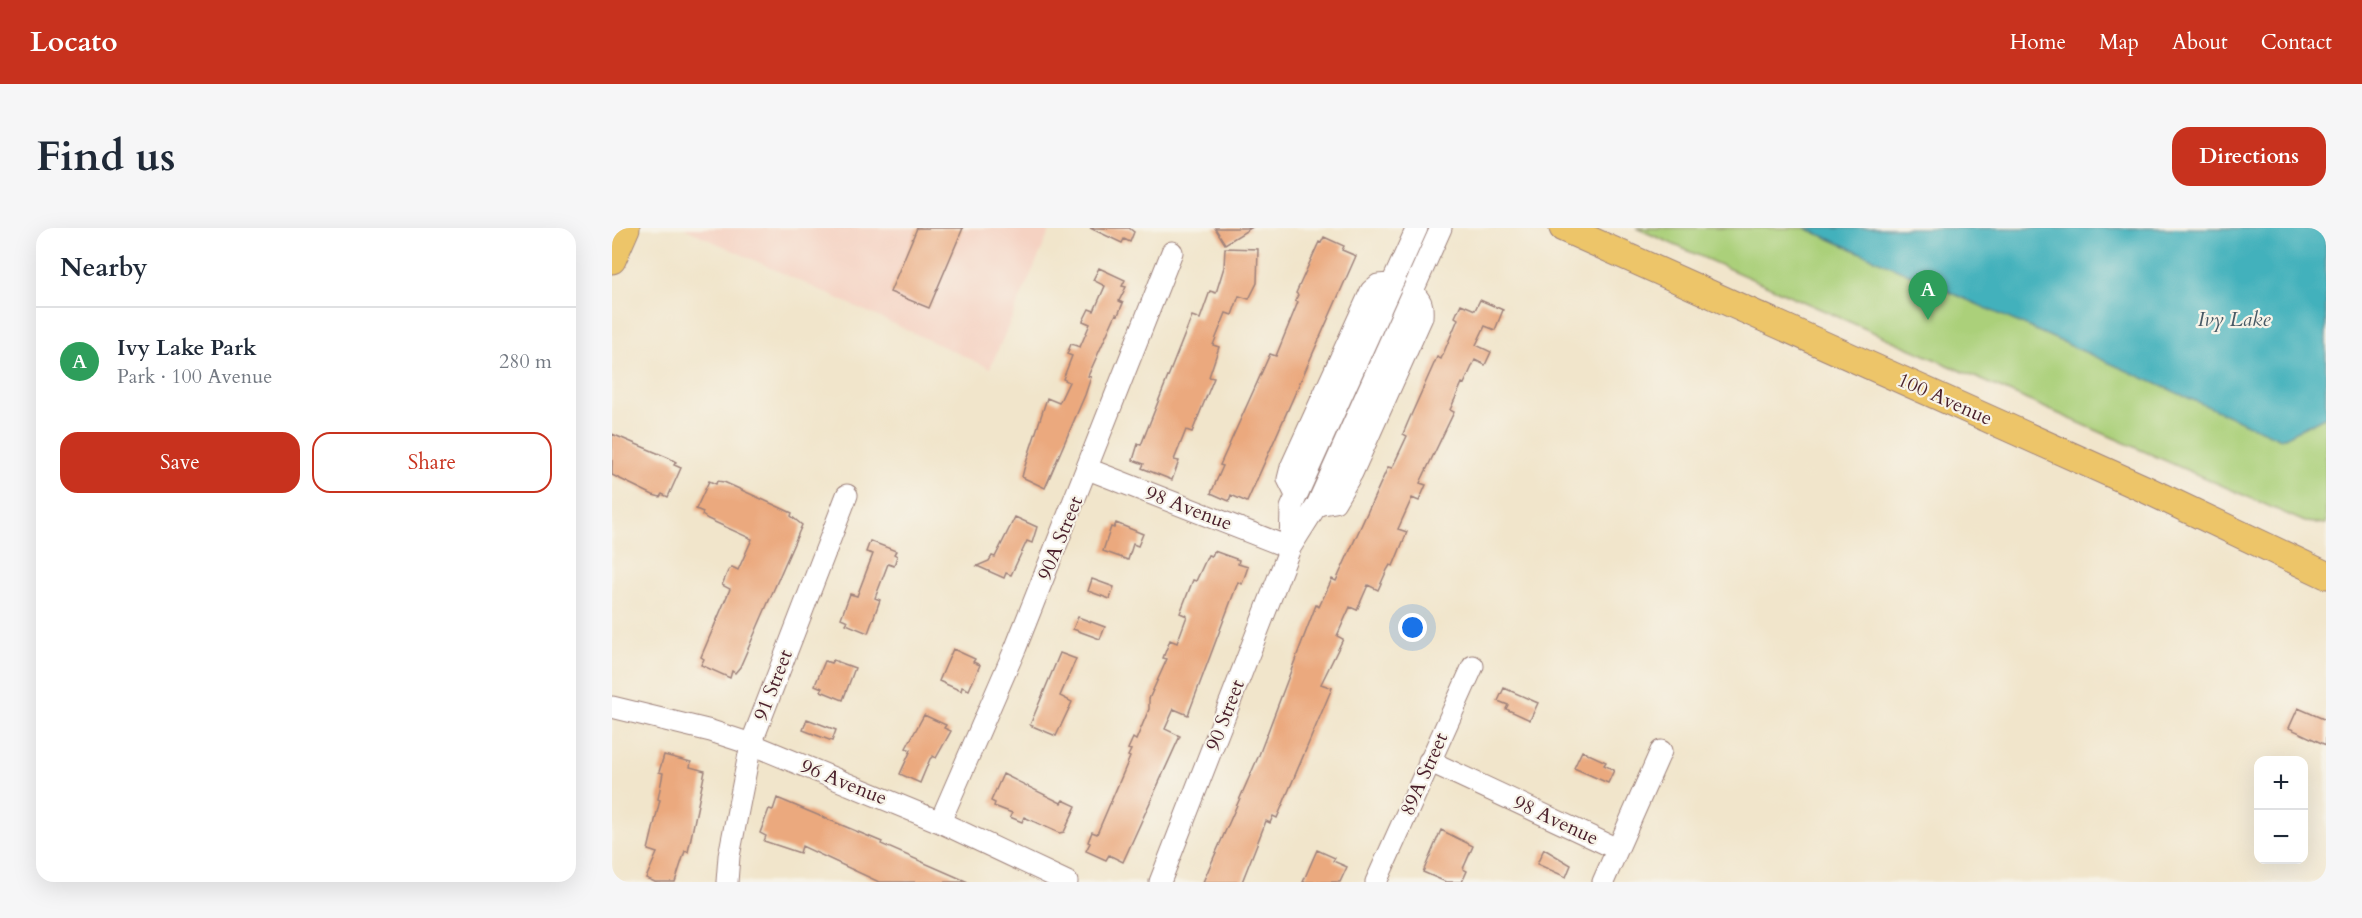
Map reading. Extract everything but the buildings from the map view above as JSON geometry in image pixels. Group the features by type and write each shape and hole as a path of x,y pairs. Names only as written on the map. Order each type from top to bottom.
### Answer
{"main road":[{"path":"612,260 626,228"},
{"name":"100 Avenue","path":"1563,228 2134,484 2326,575"}],"street":[{"name":"90 Street","path":"1290,548 1291,508 1296,495 1288,479 1291,467 1371,291 1378,285 1390,284 1417,228"},
{"name":"90 Street","path":"1160,882 1290,548 1317,505 1335,501 1352,473 1412,338 1423,307 1420,299 1412,292 1441,228"},
{"name":"90A Street","path":"940,822 1016,647 1172,252"},
{"name":"98 Avenue","path":"1088,469 1290,548"},
{"name":"91 Street","path":"727,882 729,856 751,744 847,495"},
{"name":"89A Street","path":"1376,882 1473,666"},
{"name":"96 Avenue","path":"612,707 711,730 751,744 940,822 1067,882"},
{"path":"1603,882 1661,751"},
{"name":"98 Avenue","path":"1429,760 1617,849"}],"shaded area":[{"path":"684,228 1051,228 990,368"}],"green space":[{"path":"1636,228 1805,228 2281,438 2326,411 2326,524 2305,522"}],"water":[{"name":"Ivy Lake","path":"1805,228 2326,228 2326,416 2281,439"}],"place":[{"name":"Ivy Lake Park","path":"1928,320"}]}
